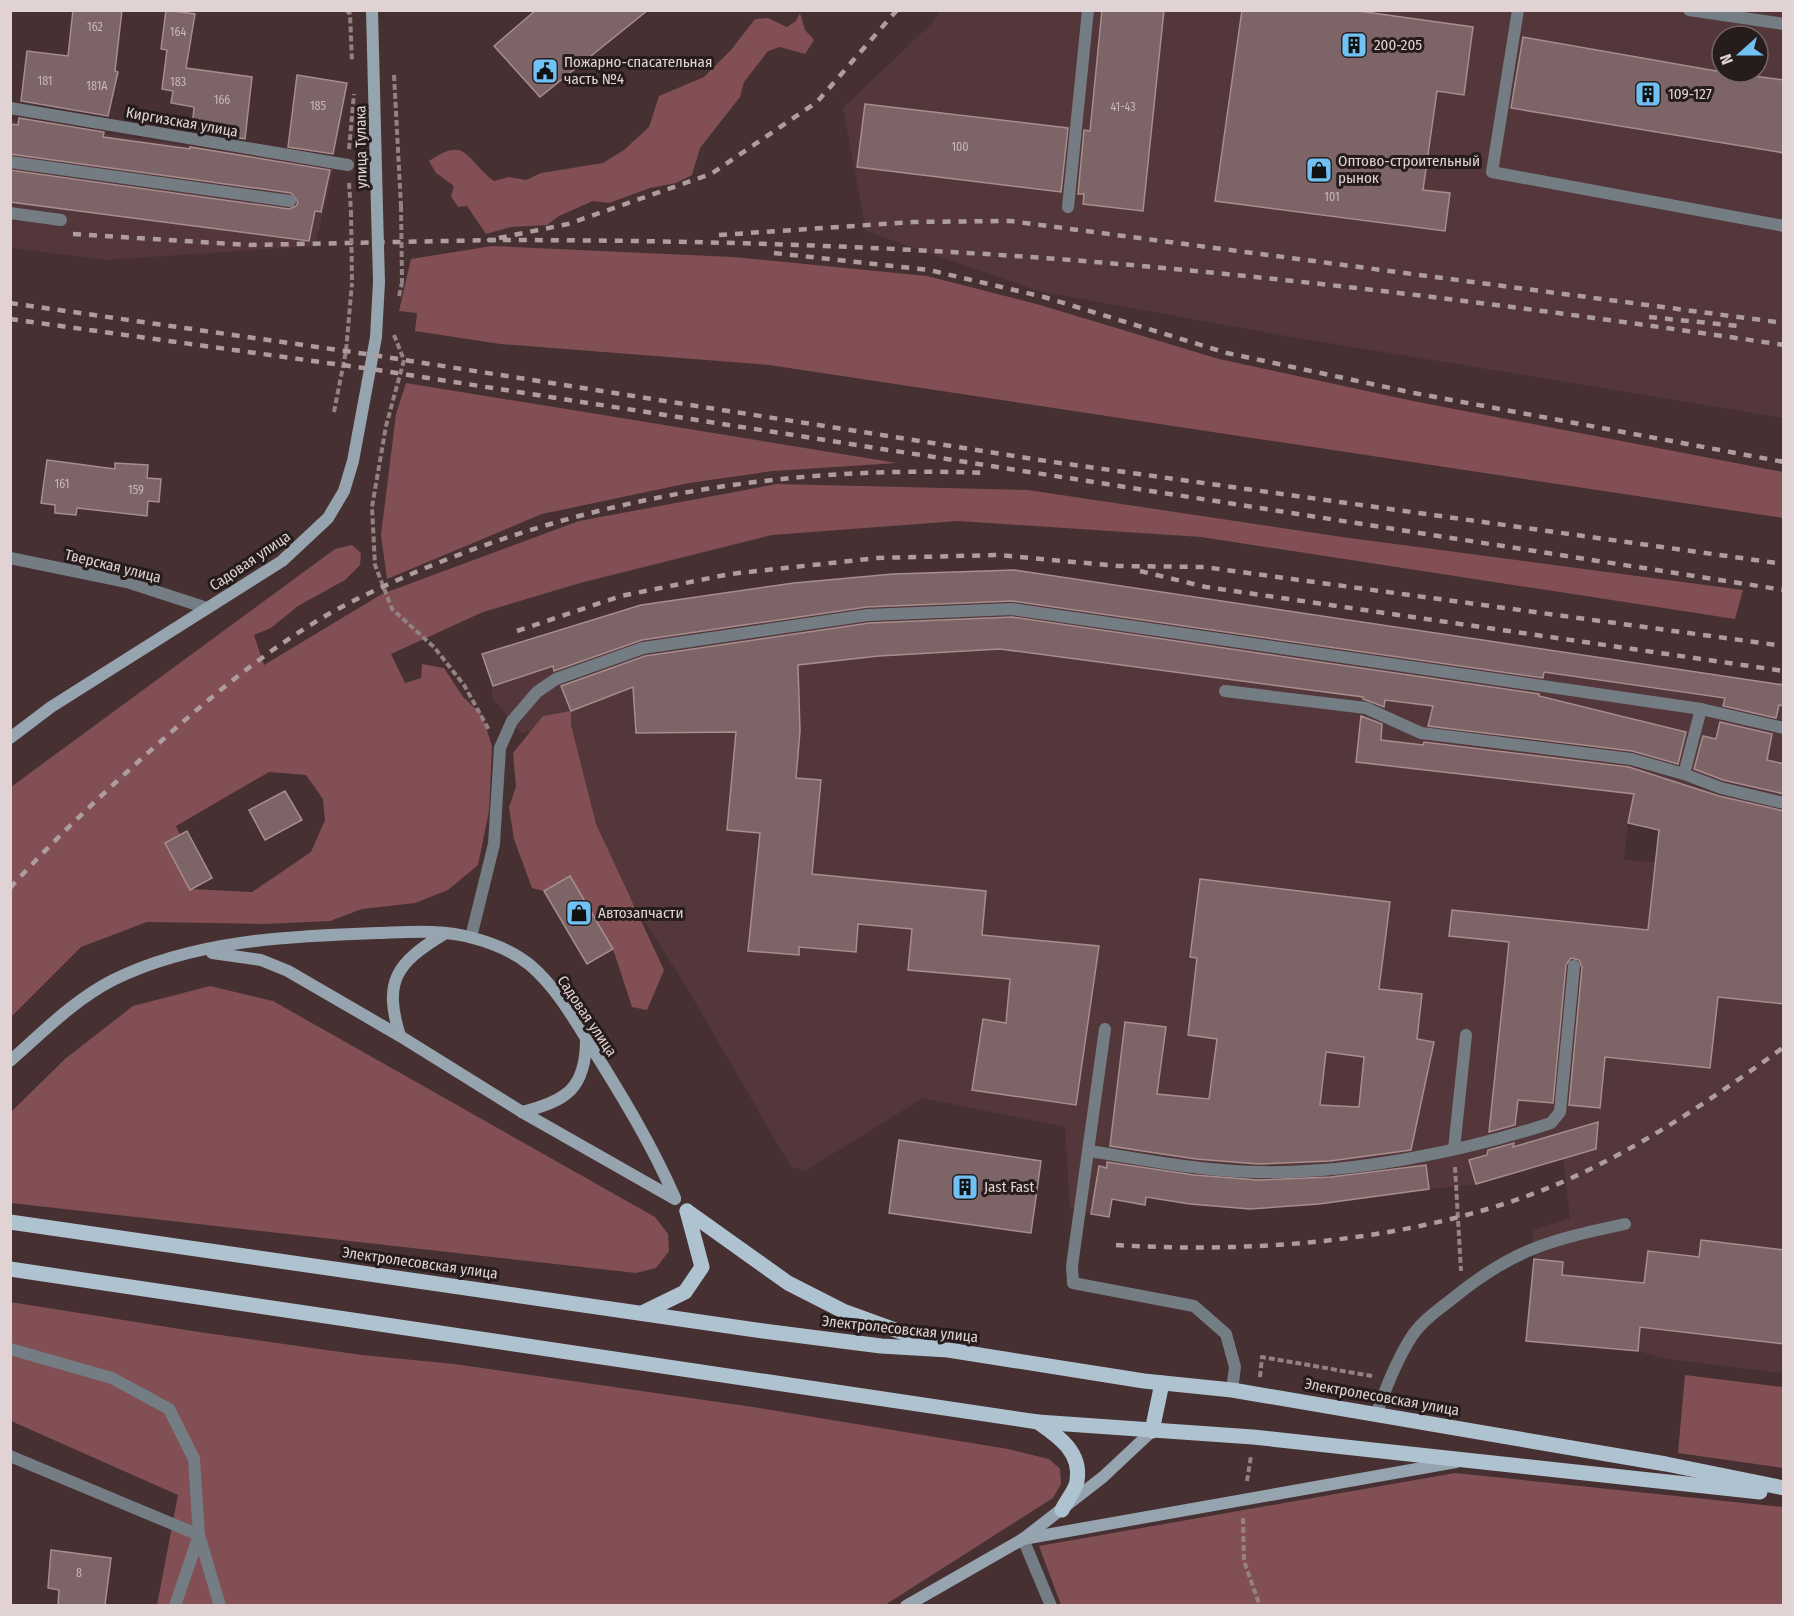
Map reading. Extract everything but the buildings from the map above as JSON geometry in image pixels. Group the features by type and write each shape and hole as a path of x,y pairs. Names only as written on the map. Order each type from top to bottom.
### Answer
{"main road":[{"path":"642,1313 685,1292 702,1267 687,1211"},
{"path":"687,1211 788,1283 843,1311 948,1350"},
{"name":"Электролесовская улица","path":"10,1222 881,1346 948,1350 1162,1383 1232,1390 1666,1464 1784,1488"},
{"path":"10,1269 1038,1422 1253,1437 1784,1494"},
{"path":"1152,1431 1162,1383"},
{"path":"1038,1422 1066,1441 1076,1463 1078,1482 1062,1510"}],"street":[{"name":"улица Тулака","path":"372,10 379,282"},
{"path":"1068,207 1088,10"},
{"path":"1518,10 1492,172 1784,226"},
{"path":"1689,10 1784,24"},
{"name":"Киргизская улица","path":"10,108 348,165"},
{"path":"10,162 290,201"},
{"path":"10,213 61,220"},
{"name":"Садовая улица","path":"10,738 51,707 282,561 328,518 344,491 371,369 379,282"},
{"name":"Тверская улица","path":"10,558 127,582 207,608"},
{"path":"471,937 494,844 500,748 512,721 537,692 567,674 643,648 868,615 1012,609 1701,709 1784,728"},
{"path":"1224,691 1366,708 1421,733 1631,759 1684,774 1721,788 1784,802"},
{"path":"1684,774 1701,709"},
{"path":"400,1036 392,1009 394,985 403,966 417,950 445,933"},
{"name":"Садовая улица","path":"10,1061 89,994 140,968 195,951 255,941 342,935 445,933 471,937 512,953 530,965 551,986 586,1038 656,1155 675,1198"},
{"name":"Садовая улица","path":"195,951 252,958 279,968 400,1036 522,1112 675,1198 687,1211"},
{"path":"1090,1151 1196,1168 1258,1172 1356,1166 1454,1149 1551,1123 1560,1112 1574,966"},
{"path":"1105,1029 1090,1151 1072,1266 1073,1283 1194,1306 1226,1334 1235,1367 1232,1390"},
{"path":"1454,1149 1466,1035"},
{"path":"522,1112 545,1106 563,1097 577,1082 586,1065 586,1038"},
{"path":"1376,1415 1398,1359 1413,1334 1464,1289 1510,1257 1533,1246 1625,1224"},
{"path":"10,1349 112,1378 169,1409 194,1459 199,1535 220,1605"},
{"path":"906,1605 1023,1539 1103,1477 1152,1431"},
{"path":"10,1456 199,1535"},
{"path":"1023,1539 1472,1459"},
{"path":"175,1605 199,1535"},
{"path":"1023,1539 1051,1605"}],"path":[{"path":"346,10 350,14 353,68"},
{"path":"394,68 401,206 402,283 398,301"},
{"path":"334,412 346,351 352,283 348,165 354,89"},
{"path":"391,329 404,360 386,426 372,507 375,565 392,609 434,647 464,685 500,748"},
{"path":"1454,1149 1464,1289"}],"shaded area":[{"name":"Оптово-строительный рынок","path":"940,11 1783,11 1783,418 1292,337 1038,291 866,231 843,108 931,24"},
{"path":"800,13 805,30 814,40 805,54 780,47 768,51 744,82 740,97 700,148 692,175 676,183 650,188 609,203 593,201 559,216 547,225 511,227 486,234 467,206 458,207 451,196 454,186 436,173 429,161 442,153 459,150 471,158 494,181 509,177 526,180 541,173 603,163 624,150 649,127 659,96 704,77 731,50 755,19 768,18 787,27 796,21"},
{"path":"11,120 334,167 315,246 106,260 11,248"},
{"path":"492,246 733,257 927,276 1040,305 1219,359 1413,401 1783,472 1783,518 769,365 500,344 415,331 417,313 399,311 411,259"},
{"path":"406,383 897,463 773,471 689,483 542,514 387,579 381,535 396,414"},
{"path":"777,484 1028,490 1342,537 1743,590 1735,619 1201,537 958,521 772,535 580,583 483,612 391,654 405,683 421,678 422,664 444,668 463,697 482,715 492,746 489,811 478,865 448,890 415,903 362,909 330,921 265,924 147,922 81,947 11,1017 11,787 335,549 352,545 361,553 360,565 345,580 298,606 271,628 254,635 264,665 382,594 579,521","holes":["269,772 306,775 323,799 325,820 311,852 252,892 190,889 165,843 180,835 176,826"]},
{"path":"1014,570 1783,685 1783,850 1628,823 1624,860 1783,870 1783,1373 1667,1359 1638,1351 1526,1341 1534,1259 1532,1230 1570,1218 1563,1159 1476,1184 1250,1209 1190,1204 1147,1197 1145,1205 1113,1199 1109,1217 1070,1208 1065,1127 923,1098 805,1171 791,1167 684,983 548,770 570,725 521,733 491,696 493,686 482,654 641,605 794,583 893,574"},
{"path":"571,711 571,725 596,824 664,970 647,1010 632,1007 613,949 570,876 544,891 532,888 514,839 509,807 516,787 513,753 543,716"},
{"path":"210,986 273,1001 655,1217 668,1234 669,1251 656,1268 636,1273 11,1203 11,1112 65,1059 133,1006"},
{"path":"10,1302 199,1332 362,1355 454,1364 753,1407 1008,1449 1049,1459 1060,1469 1061,1484 1053,1498 885,1605 157,1605 178,1495 11,1421"},
{"path":"1685,1375 1783,1387 1783,1468 1678,1453"},
{"path":"1455,1473 1783,1507 1783,1605 1061,1605 1039,1546"}],"railway":[{"path":"897,10 817,102 711,174 568,224 489,240 660,241 832,246 1089,261 1403,293 1784,345"},
{"path":"719,235 913,222 1010,221 1784,323"},
{"path":"73,234 249,245 496,240"},
{"path":"774,253 929,270 1044,297 1227,353 1414,393 1784,462"},
{"path":"10,303 373,355 1053,462 1784,564"},
{"path":"1649,317 1739,326"},
{"path":"10,319 371,369 1784,590"},
{"path":"10,888 128,771 191,715 259,660 331,612 431,566 507,538 584,515 663,497 743,484 823,475 904,472 985,473"},
{"path":"517,631 621,596 730,574 877,558 998,555 1118,566 1204,567 1784,646"},
{"path":"1140,571 1206,587 1784,671"},
{"path":"1116,1245 1229,1247 1287,1244 1346,1238 1460,1217 1515,1200 1596,1166 1679,1119 1784,1047"}],"place":[{"name":"200-205","path":"1354,45"},
{"name":"Пожарно-спасательная часть №4","path":"545,71"},
{"name":"109-127","path":"1648,94"},
{"name":"Оптово-строительный рынок","path":"1319,170"},
{"name":"Автозапчасти","path":"579,913"},
{"name":"Jast Fast","path":"965,1187"}]}
